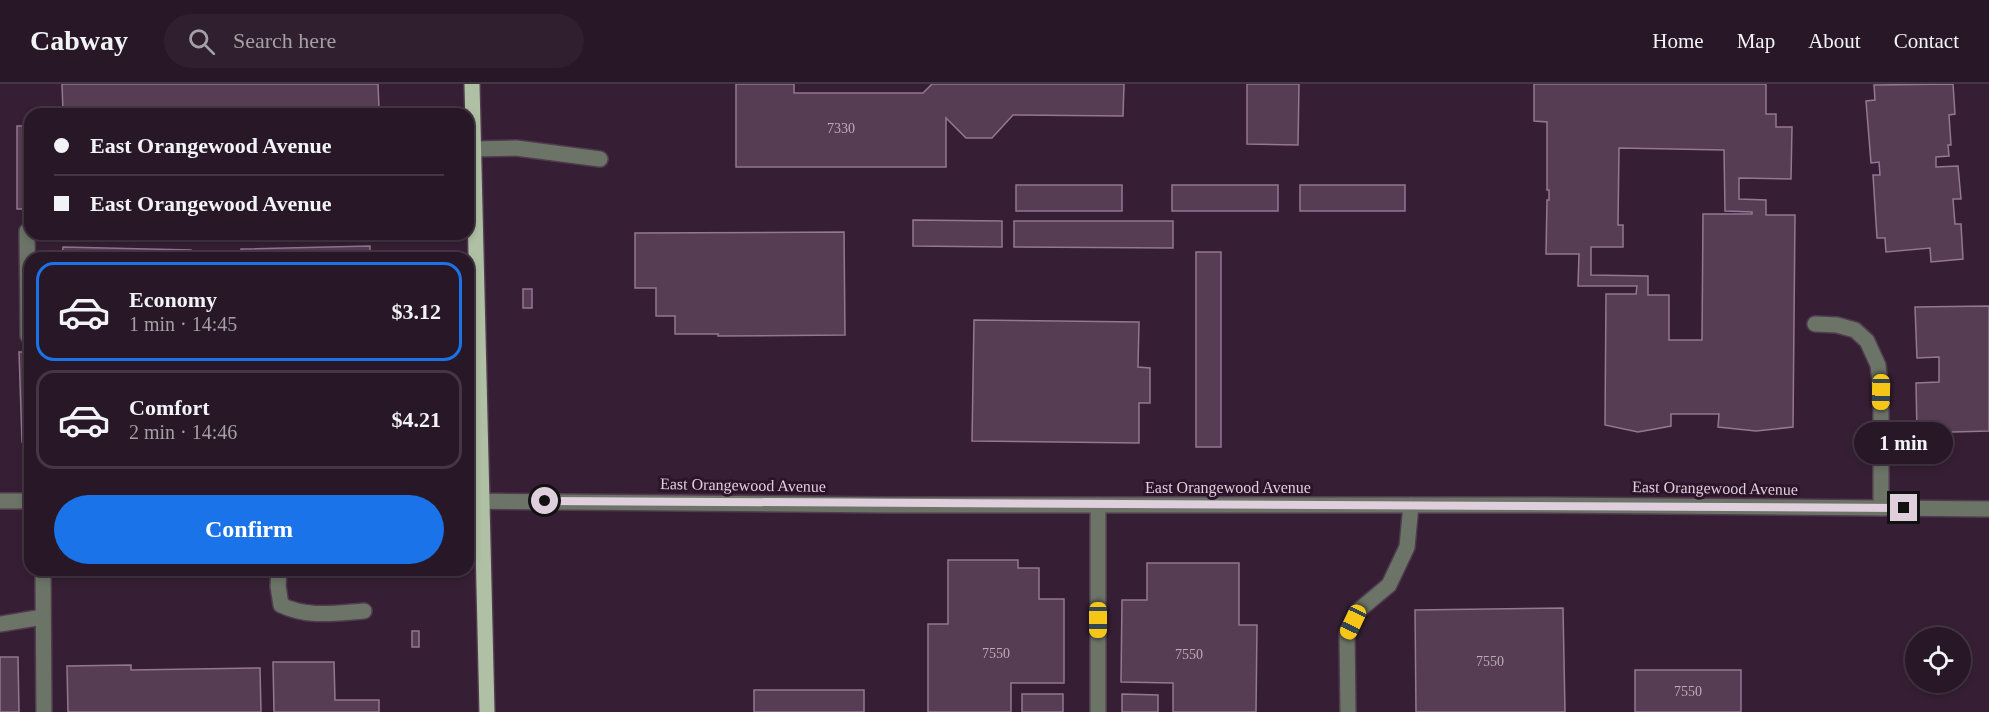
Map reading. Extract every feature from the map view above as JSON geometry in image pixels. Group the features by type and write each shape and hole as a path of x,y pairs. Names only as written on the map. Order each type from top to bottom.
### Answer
{"main road":[{"path":"472,84 472,108"},
{"path":"474,432 475,501 487,712"}],"street":[{"path":"474,149 516,148 600,159"},
{"path":"1815,324 1837,325 1855,330 1867,341 1878,365 1881,392 1881,508"},
{"path":"0,501 24,501"},
{"name":"East Orangewood Avenue","path":"475,501 1098,505 1411,504 1989,509"},
{"path":"1348,712 1347,633 1358,611 1389,585 1407,547 1411,504"},
{"path":"1098,505 1098,712"},
{"path":"43,576 44,712"},
{"path":"279,576 281,605 293,611 305,614 364,611"},
{"path":"0,624 43,617"}],"building":[{"path":"62,84 378,84 379,108 63,108"},
{"path":"736,84 794,84 794,93 923,93 932,84 1124,84 1123,116 1013,115 992,138 966,138 946,118 946,167 736,167"},
{"path":"1247,84 1299,84 1298,145 1247,144"},
{"path":"1534,84 1766,84 1766,114 1776,114 1776,127 1792,127 1791,179 1739,178 1739,199 1766,200 1766,215 1795,215 1793,427 1756,431 1718,427 1719,414 1671,414 1671,426 1638,432 1605,425 1606,294 1636,294 1637,286 1578,286 1579,254 1546,254 1547,200 1549,200 1547,122 1534,121","holes":["1619,148 1724,150 1725,211 1752,212 1752,214 1703,214 1702,340 1669,340 1669,295 1648,295 1648,276 1591,275 1591,247 1623,247 1623,225 1618,225"]},
{"path":"1953,84 1955,114 1949,115 1951,145 1948,145 1949,156 1936,157 1936,167 1958,166 1961,199 1953,199 1955,224 1961,224 1963,259 1931,262 1930,248 1886,252 1885,238 1877,238 1873,175 1880,175 1879,162 1871,163 1866,101 1875,100 1874,85"},
{"path":"17,126 24,126 24,209 17,209"},
{"path":"1016,185 1122,185 1122,211 1016,211"},
{"path":"1172,185 1278,185 1278,211 1172,211"},
{"path":"1300,185 1405,185 1405,211 1300,211"},
{"path":"913,220 1002,221 1002,247 913,246"},
{"path":"1014,221 1173,221 1173,248 1014,247"},
{"path":"844,232 845,335 675,334 675,316 656,316 656,288 635,288 635,233"},
{"path":"370,246 370,252 241,252 241,249"},
{"path":"63,247 191,250 191,252 63,252"},
{"path":"1196,252 1221,252 1221,447 1196,447"},
{"path":"523,289 532,289 532,308 523,308"},
{"path":"1989,306 1989,431 1917,433 1916,383 1939,382 1939,357 1917,358 1915,307"},
{"path":"974,320 1139,322 1138,367 1150,368 1150,403 1139,403 1139,443 972,441"},
{"path":"19,352 24,352 24,442 22,442"},
{"path":"948,560 1018,560 1018,568 1039,568 1039,599 1064,599 1064,683 1011,683 1011,712 928,712 928,624 948,624"},
{"path":"1147,563 1239,563 1239,625 1257,625 1256,712 1173,712 1173,683 1121,682 1122,600 1147,600"},
{"path":"1563,608 1565,712 1416,712 1415,610"},
{"path":"412,631 419,631 419,647 412,647"},
{"path":"0,657 18,657 19,712 0,712"},
{"path":"273,662 334,662 335,700 379,700 379,712 274,712"},
{"path":"131,665 131,670 260,668 261,712 68,712 67,666"},
{"path":"1635,670 1741,670 1741,712 1635,712"},
{"path":"754,690 864,690 864,712 754,712"},
{"path":"1022,694 1063,694 1063,712 1022,712"},
{"path":"1122,694 1158,695 1158,712 1122,712"}],"route":[{"path":"545,501 1070,505 1546,504 1904,508"}]}
